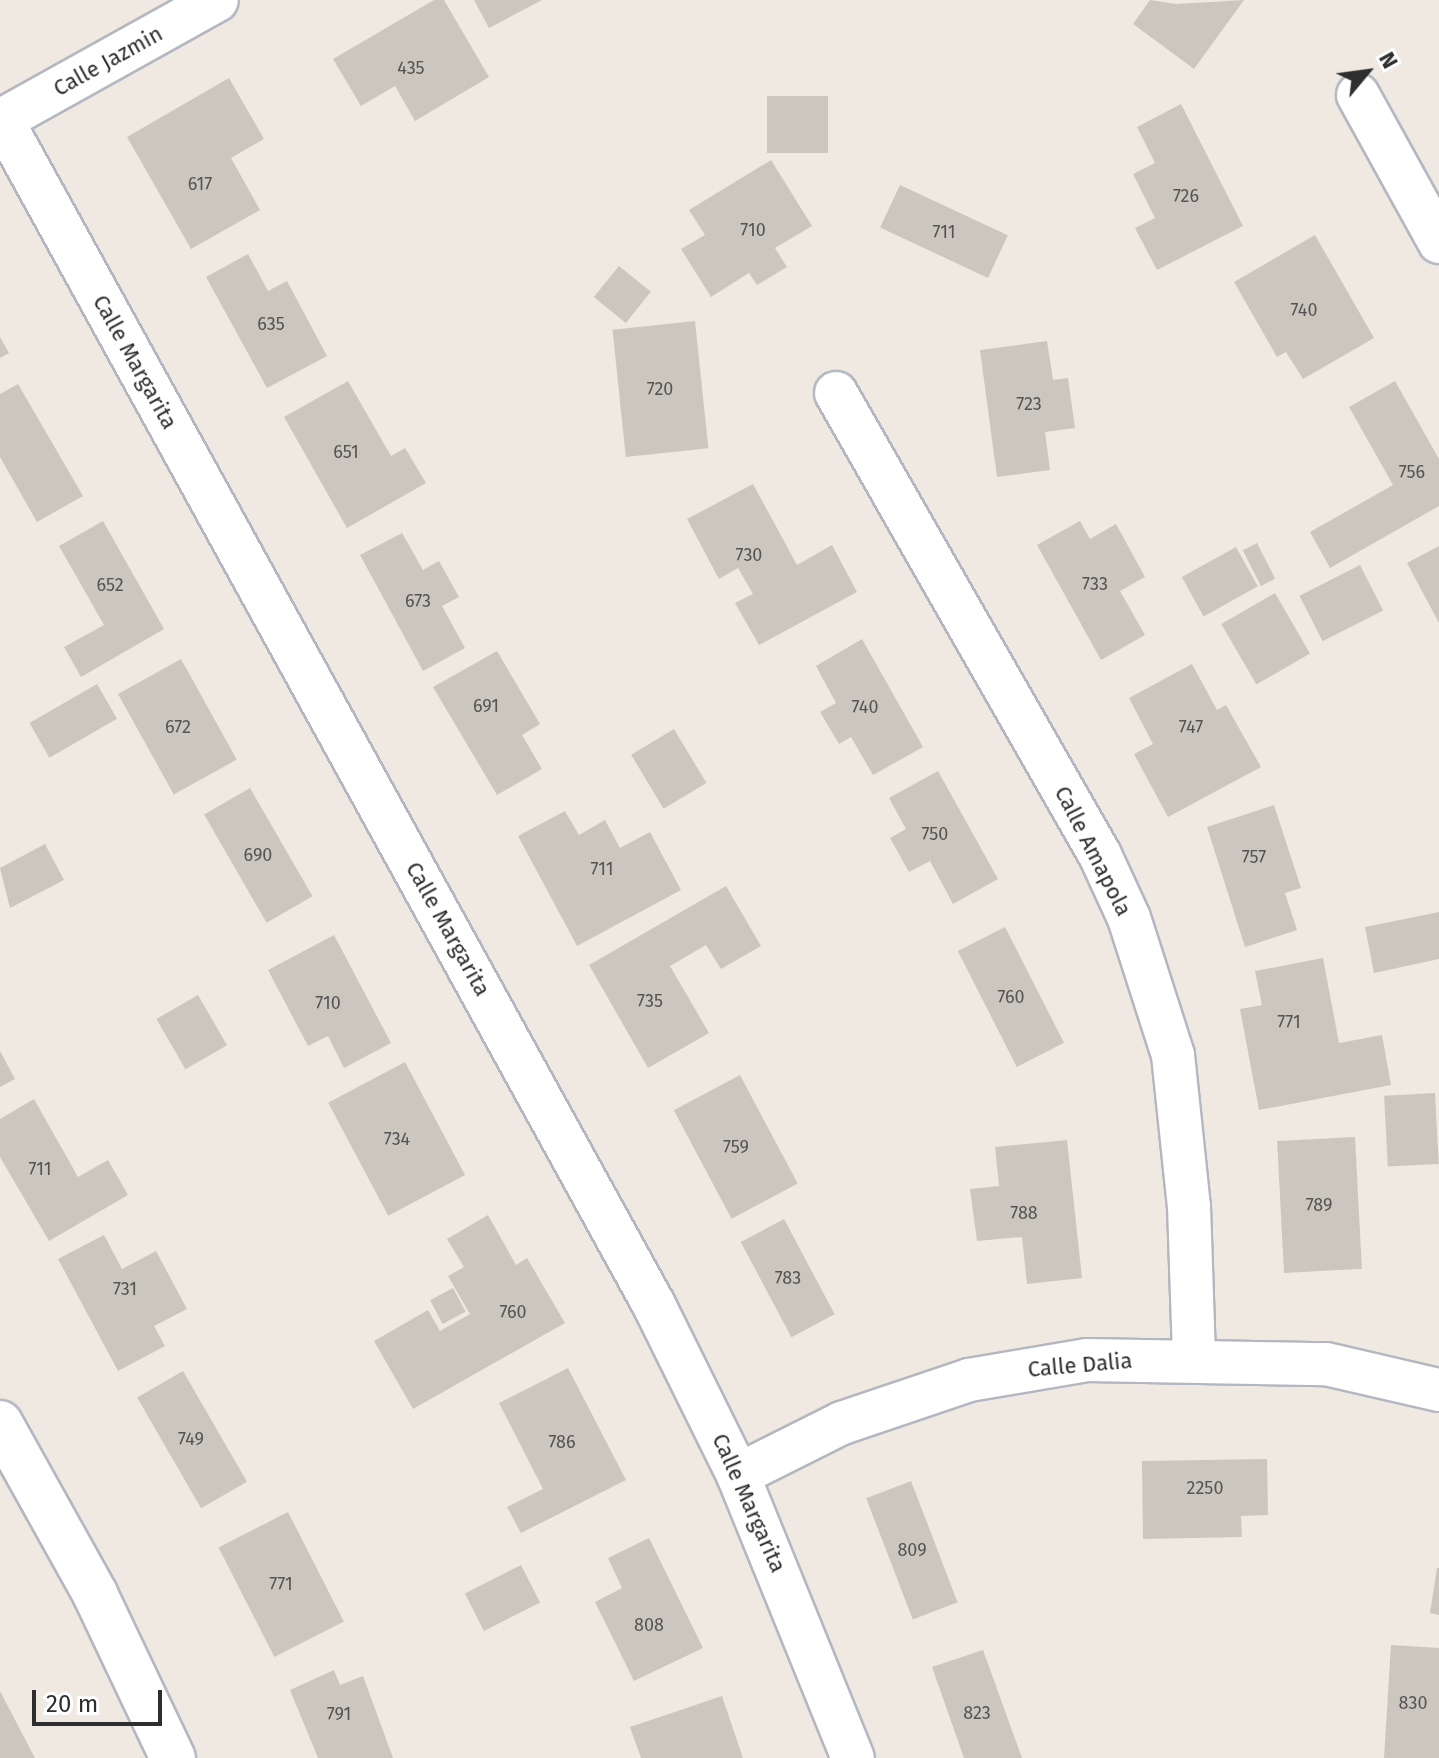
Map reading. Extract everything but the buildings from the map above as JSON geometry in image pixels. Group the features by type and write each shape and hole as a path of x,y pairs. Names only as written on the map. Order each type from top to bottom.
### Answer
{"street":[{"name":"Calle Jazmin","path":"1,121 217,0"},
{"path":"1358,95 1439,242"},
{"name":"Calle Margarita","path":"1,121 654,1305 738,1475 853,1758"},
{"name":"Calle Amapola","path":"836,393 1100,855 1129,918 1173,1055 1189,1206 1194,1359"},
{"name":"Calle Dalia","path":"738,1475 842,1423 969,1380 1087,1360 1194,1359 1326,1364 1439,1390"},
{"path":"0,1423 95,1594 173,1758"}]}
